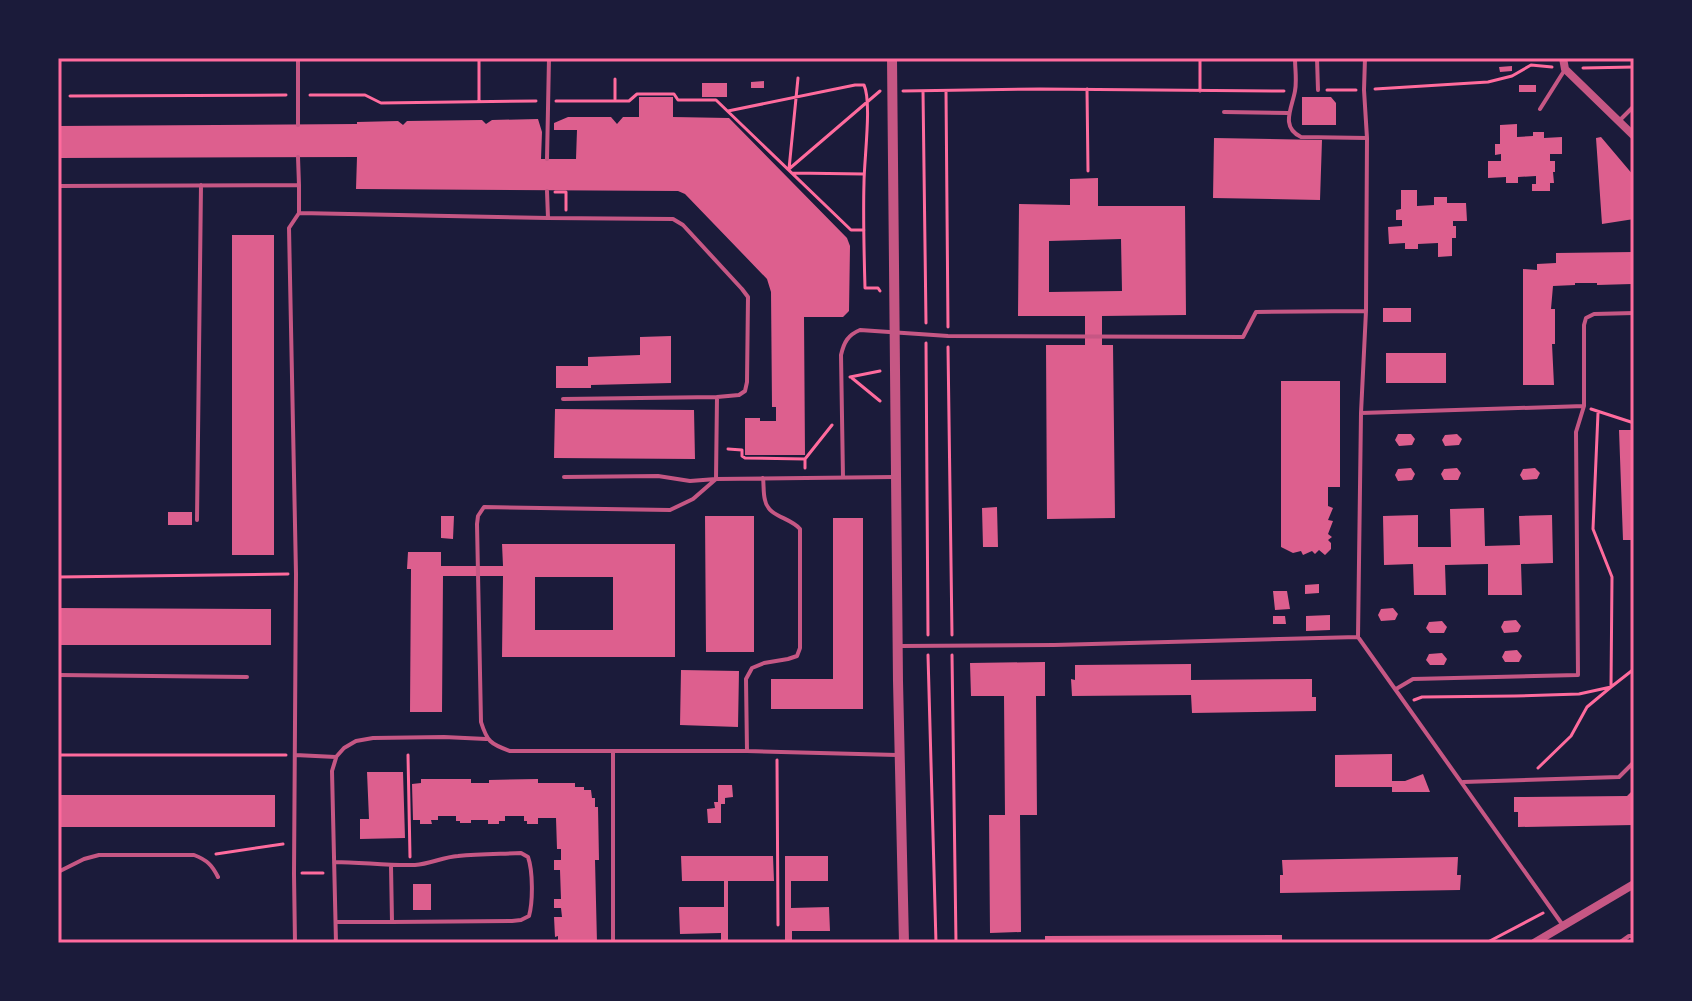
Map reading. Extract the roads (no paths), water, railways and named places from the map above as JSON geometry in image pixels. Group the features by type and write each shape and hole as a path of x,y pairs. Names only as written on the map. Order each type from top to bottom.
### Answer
{"street":[{"path":"892,58 899,755 904,943"},
{"path":"1563,58 1565,69 1634,136"},
{"path":"1534,943 1634,884"}],"lane":[{"path":"298,58 298,125"},
{"path":"547,159 549,58"},
{"path":"1295,58 1295,90 1288,113 1296,135 1367,138"},
{"path":"1317,58 1318,90"},
{"path":"1365,58 1366,311 1361,413 1358,637 1564,926"},
{"path":"1540,109 1565,69"},
{"path":"58,93 58,126"},
{"path":"1618,122 1634,106"},
{"path":"1224,112 1288,113"},
{"path":"295,943 296,574 289,228 299,213 298,157"},
{"path":"59,158 58,186 299,185"},
{"path":"197,520 201,185"},
{"path":"547,191 548,218"},
{"path":"299,213 673,219 683,225 748,297 745,391 739,395 717,397 563,399"},
{"path":"843,478 841,355 843,344 851,334 860,330 926,336 1243,337 1256,312 1366,311"},
{"path":"1396,689 1413,679 1578,675 1576,432 1584,406 1584,325 1586,318 1594,314 1634,313"},
{"path":"717,397 716,479 693,499 670,510 484,507 477,524 481,722 487,739 497,747 510,751 747,751 899,755"},
{"path":"1361,413 1584,406"},
{"path":"564,477 658,476 690,481 896,477"},
{"path":"747,751 746,679 752,668 797,656 800,648 800,529 795,522 771,512 765,503 763,478"},
{"path":"898,646 1358,637"},
{"path":"58,675 247,677"},
{"path":"336,943 332,771 336,757 356,741 373,738 487,739"},
{"path":"613,751 613,943"},
{"path":"295,755 336,757"},
{"path":"1462,782 1619,777 1634,762"},
{"path":"334,862 391,866 434,862 455,856 521,853 528,857 530,864 531,908 529,916 521,920 336,922"},
{"path":"58,872 99,855 194,855 213,866 218,877"},
{"path":"391,866 392,922"},
{"path":"1619,943 1634,936"}]}
